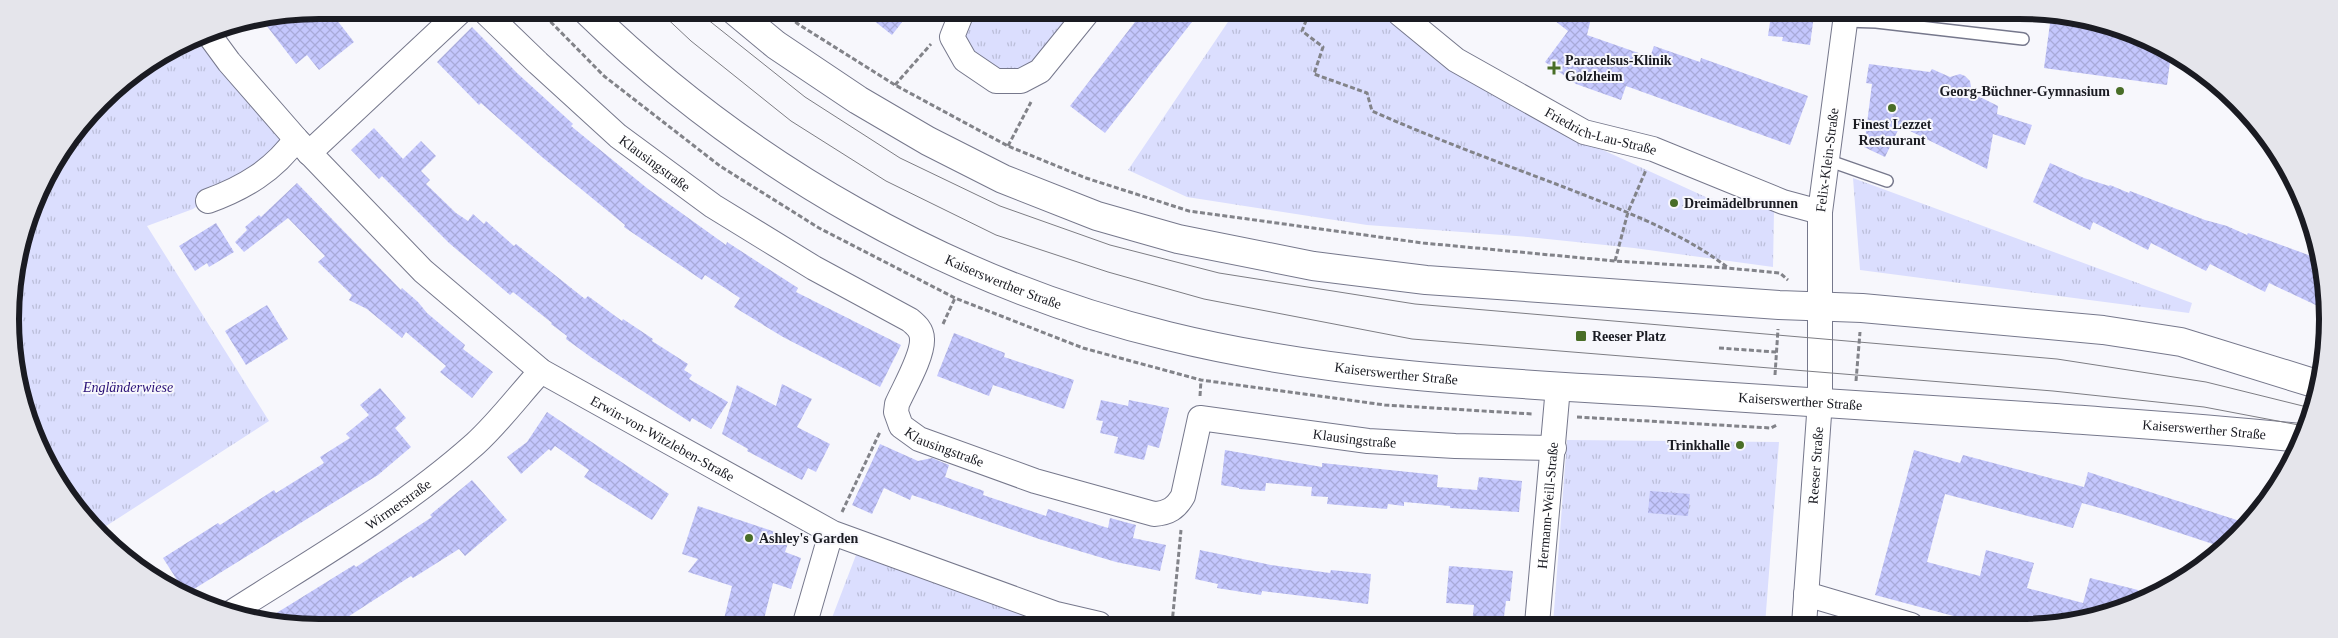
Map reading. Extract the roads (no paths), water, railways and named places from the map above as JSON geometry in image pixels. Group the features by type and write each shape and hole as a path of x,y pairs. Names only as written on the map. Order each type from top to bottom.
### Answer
{"street":[{"path":"208,201 250,183 302,146 451,19"},
{"name":"Klausingstraße","path":"493,19 618,136 713,206 814,268 910,320 919,327 922,338 921,348 897,404 896,412 901,426 919,439 1035,481 1154,514 1171,511 1183,496 1200,418 1368,441 1455,446 1554,448"},
{"name":"Kaiserswerther Straße","path":"595,19 621,44 687,100 757,152 867,217 966,268 1053,302 1163,335 1226,350 1409,376 1820,401 2159,425 2294,437"},
{"path":"745,19 776,44 858,100 928,141 1003,179 1097,216 1160,234 1313,266 1426,280 1779,305 1862,308 2103,330 2181,342 2312,383"},
{"path":"959,19 952,37 965,60 996,81 1021,81 1040,71 1082,19"},
{"name":"Friedrich-Lau-Straße","path":"1406,19 1456,60 1584,132 1653,149 1783,202 1820,212"},
{"name":"Felix-Klein-Straße","path":"1819,306 1820,212 1846,19"},
{"name":"Erwin-von-Witzleben-Straße","path":"212,39 229,62 302,146 423,271 541,371 832,533 1054,619"},
{"name":"Reeser Straße","path":"1804,619 1820,401 1819,306"},
{"name":"Wirmerstraße","path":"238,608 376,521 433,479 476,442 541,371"},
{"name":"Hermann-Weill-Straße","path":"1537,619 1558,386"},
{"path":"806,619 832,533"},
{"path":"1806,594 1891,619"}],"lane":[{"path":"1854,19 2023,39"},
{"path":"1827,160 1886,180"}],"tram line":[{"path":"668,19 691,41 791,121 886,181 996,235 1108,272 1204,299 1412,339 2053,391 2204,407 2299,425"},
{"path":"707,19 805,97 900,158 1000,206 1110,245 1219,273 1415,304 2057,359 2206,382 2306,407"}],"place":[{"name":"Paracelsus-Klinik Golzheim","path":"1554,68"},
{"name":"Georg-Büchner-Gymnasium","path":"2120,91"},
{"name":"Finest Lezzet Restaurant","path":"1892,108"},
{"name":"Dreimädelbrunnen","path":"1674,203"},
{"name":"Reeser Platz","path":"1581,336"},
{"name":"Trinkhalle","path":"1740,445"},
{"name":"Ashley's Garden","path":"749,538"}],"park label":[{"name":"Engländerwiese","path":"128,387"}]}
